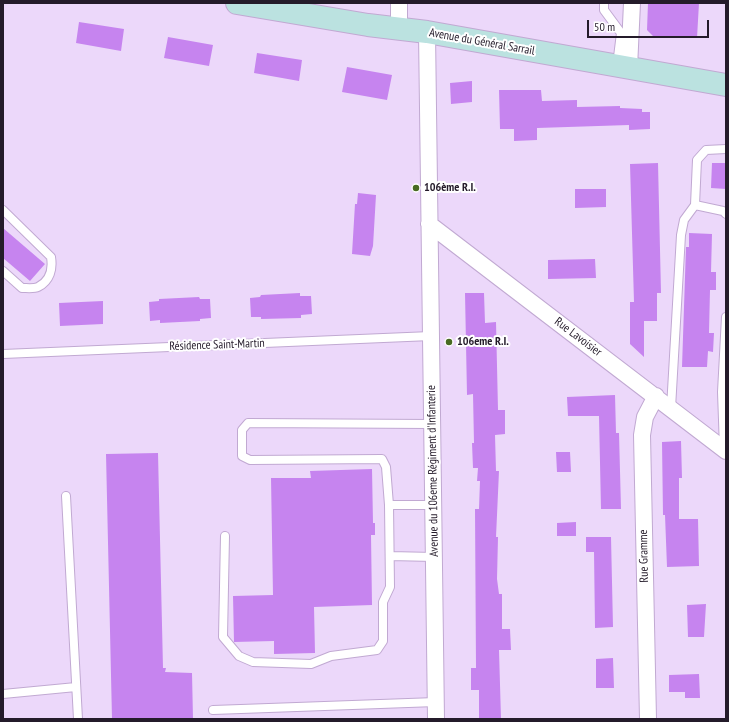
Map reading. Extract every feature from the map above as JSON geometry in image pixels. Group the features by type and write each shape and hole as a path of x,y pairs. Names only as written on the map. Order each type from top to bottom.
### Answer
{"main road":[{"name":"Avenue du Général Sarrail","path":"237,3 368,25 427,32 726,85"}],"street":[{"path":"399,3 399,28"},
{"path":"623,67 632,3"},
{"name":"Avenue du 106eme Régiment d'Infanterie","path":"427,32 436,719"},
{"name":"Rue Lavoisier","path":"429,224 725,450"},
{"name":"Rue Gramme","path":"648,719 642,435 645,417 656,396"}],"lane":[{"path":"604,3 604,10 621,33 623,67"},
{"path":"671,408 681,235 684,220 696,205 697,160 706,150 726,149"},
{"path":"696,205 723,210 726,214"},
{"path":"3,210 51,257 53,266 48,278 38,287 22,288 3,271"},
{"path":"725,450 724,392 726,317"},
{"name":"Résidence Saint-Martin","path":"3,354 431,336"},
{"path":"224,536 222,637 239,656 253,662 311,664 331,656 377,650 383,642 383,602 390,587 389,505 386,467 382,459 250,460 242,456 242,430 248,422 432,424"},
{"path":"66,496 78,719"},
{"path":"389,505 434,505"},
{"path":"390,556 434,557"},
{"path":"3,694 76,687"},
{"path":"213,710 436,702"}],"building":[{"path":"648,3 699,3 697,38 653,36 647,30"},
{"path":"79,22 124,29 121,51 76,43"},
{"path":"168,37 213,45 209,66 164,58"},
{"path":"257,53 302,60 299,81 254,73"},
{"path":"347,67 392,75 387,100 342,92"},
{"path":"472,81 472,102 451,104 450,83"},
{"path":"499,90 541,90 542,101 577,100 577,107 620,106 620,108 642,109 642,112 650,112 650,129 629,130 629,125 537,128 537,140 514,141 514,129 500,129"},
{"path":"658,163 661,293 657,293 657,321 644,321 644,357 630,344 630,302 634,302 630,164"},
{"path":"712,163 726,163 726,189 711,188"},
{"path":"575,189 606,189 606,207 575,208"},
{"path":"358,193 376,195 373,246 370,256 352,254 355,204 357,204"},
{"path":"3,228 45,264 30,281 3,258"},
{"path":"689,233 712,234 711,272 716,272 716,290 710,290 709,333 714,333 713,352 708,351 707,367 682,367 686,247 689,247"},
{"path":"595,259 596,278 548,279 548,260"},
{"path":"300,293 300,296 311,296 312,314 301,315 301,318 261,319 261,317 251,317 250,298 260,297 261,295"},
{"path":"465,293 484,293 485,323 496,322 498,410 505,410 505,434 495,435 496,471 499,471 496,537 498,537 497,579 499,594 502,594 502,629 510,629 511,650 499,650 501,719 479,719 479,690 471,690 471,668 476,668 475,509 479,509 480,481 477,481 478,468 473,468 473,394 467,395"},
{"path":"199,297 200,299 210,299 211,318 200,319 200,321 160,323 160,320 150,321 149,302 159,301 159,299"},
{"path":"103,301 103,324 60,326 59,303"},
{"path":"615,395 616,433 619,433 621,509 601,509 599,416 568,416 567,397"},
{"path":"681,441 682,478 679,478 679,519 698,519 699,566 667,567 665,515 663,515 662,442"},
{"path":"556,452 570,452 571,472 557,472"},
{"path":"158,453 163,668 166,668 165,672 192,673 193,719 112,719 106,454"},
{"path":"372,469 373,523 375,523 375,535 371,535 372,605 314,607 315,653 274,654 274,641 234,642 233,596 273,595 271,478 311,478 310,471"},
{"path":"576,522 576,536 557,536 557,523"},
{"path":"586,537 611,537 613,627 595,628 594,552 586,552"},
{"path":"706,604 704,637 688,637 687,605"},
{"path":"613,658 614,688 596,688 596,659"},
{"path":"699,674 700,698 685,698 685,692 669,692 669,675"}],"place":[{"name":"106ème R.I.","path":"416,188"},
{"name":"106eme R.I.","path":"449,342"}]}
